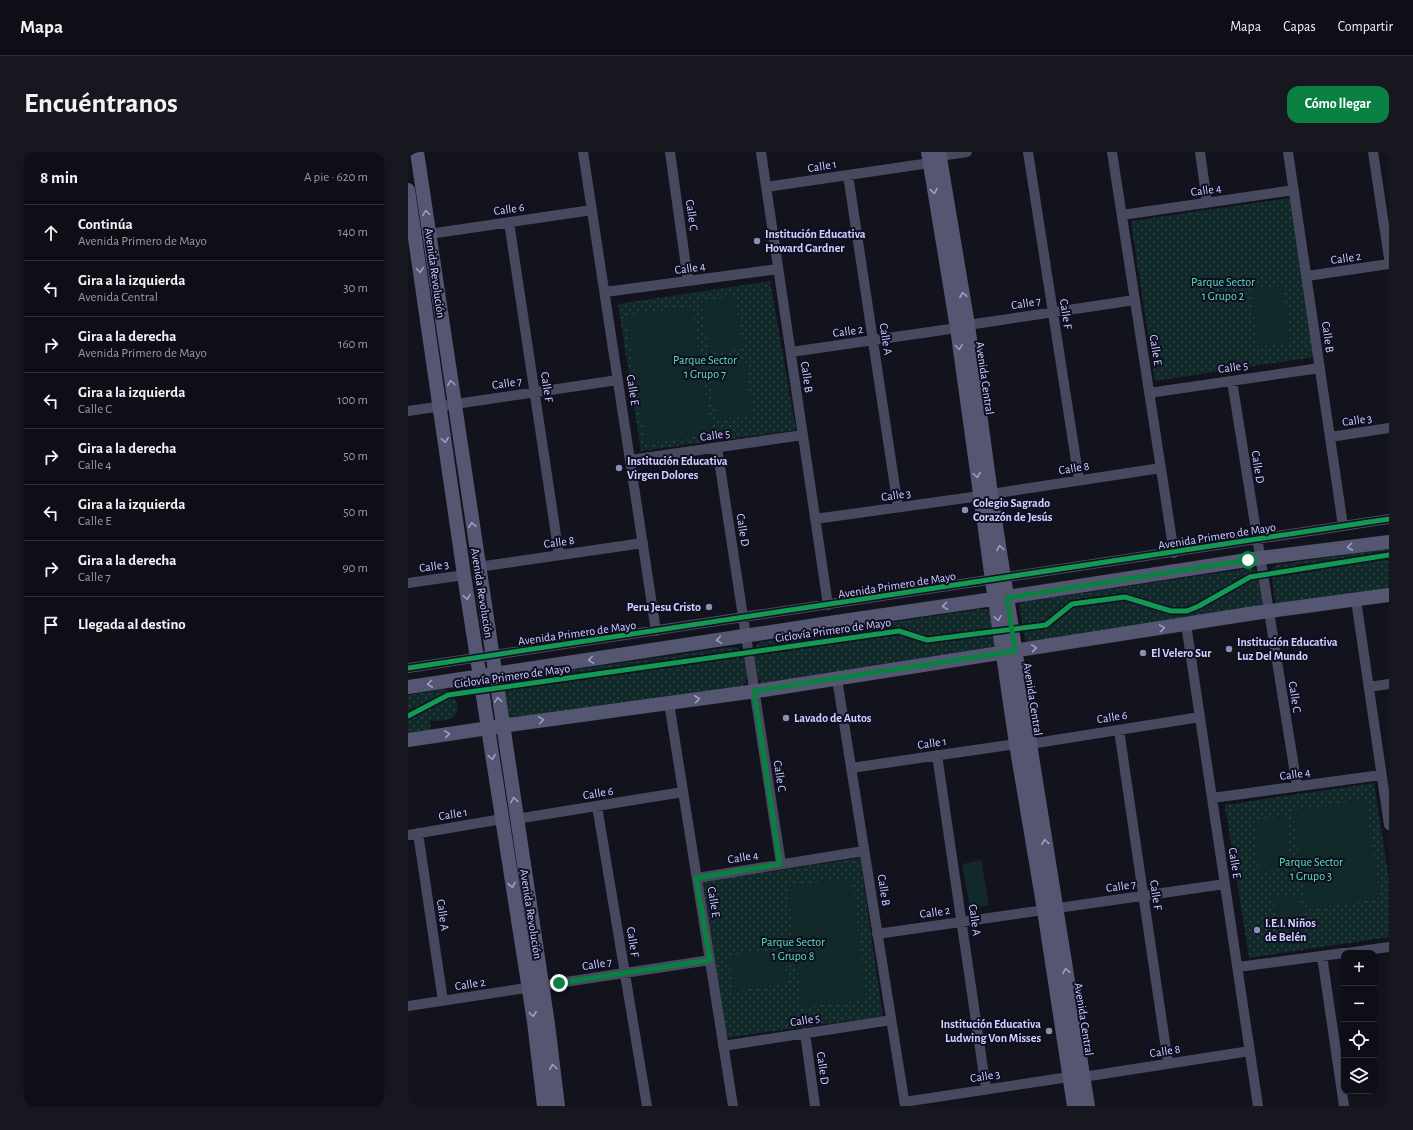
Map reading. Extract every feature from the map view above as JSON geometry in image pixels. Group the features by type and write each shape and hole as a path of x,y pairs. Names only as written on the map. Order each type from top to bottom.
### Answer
{"main road":[{"name":"Avenida Revolución","path":"417,152 429,234 464,575 502,820 558,1106"},
{"name":"Avenida Central","path":"934,156 962,326 1009,652 1076,1077 1074,1106"},
{"name":"Avenida Revolución","path":"408,190 411,234 447,405 478,567 492,656 516,819 535,987 544,1106"},
{"path":"408,687 1260,558 1389,542"},
{"path":"408,740 837,679 1268,611 1389,595"},
{"name":"Avenida Central","path":"1076,1077 1088,1106"}],"street":[{"name":"Calle E","path":"583,152 656,631"},
{"name":"Calle C","path":"670,152 688,281"},
{"name":"Calle B","path":"761,152 828,606"},
{"path":"934,156 967,152"},
{"name":"Calle F","path":"1028,152 1079,480"},
{"name":"Calle E","path":"1112,152 1174,553"},
{"path":"1200,152 1207,202"},
{"name":"Calle B","path":"1288,152 1343,526"},
{"path":"1373,152 1389,258"},
{"name":"Calle 1","path":"766,187 848,175 934,156"},
{"name":"Calle A","path":"848,175 898,507"},
{"name":"Calle 4","path":"1122,215 1294,190"},
{"name":"Calle 6","path":"429,234 592,210"},
{"name":"Calle F","path":"509,222 559,555"},
{"name":"Calle 2","path":"1307,276 1389,264"},
{"name":"Calle 4","path":"605,292 778,268"},
{"name":"Calle 7","path":"962,326 1135,300"},
{"name":"Calle 2","path":"791,352 962,326"},
{"name":"Calle 5","path":"1149,393 1320,368"},
{"name":"Calle 7","path":"447,405 618,380"},
{"name":"Calle D","path":"1232,381 1260,558"},
{"path":"408,411 447,405"},
{"name":"Calle 3","path":"1330,437 1389,428"},
{"name":"Calle 5","path":"630,460 803,435"},
{"name":"Calle D","path":"717,447 746,636"},
{"name":"Calle 8","path":"986,495 1161,468"},
{"name":"Calle 3","path":"815,519 986,495"},
{"name":"Avenida Primero de Mayo","path":"408,668 743,617 828,606 1389,519"},
{"name":"Calle 8","path":"478,567 643,543"},
{"name":"Calle C","path":"1260,558 1296,786"},
{"name":"Calle 3","path":"408,583 464,575"},
{"path":"1356,600 1389,825"},
{"name":"Calle E","path":"1186,624 1258,1106"},
{"name":"Calle C","path":"746,636 780,864"},
{"name":"Calle B","path":"837,679 904,1104"},
{"path":"1368,687 1389,684"},
{"name":"Calle E","path":"669,703 732,1106"},
{"name":"Calle 6","path":"1023,744 1200,717"},
{"name":"Calle F","path":"1119,730 1168,1063"},
{"name":"Calle 1","path":"851,768 1023,744"},
{"name":"Calle A","path":"937,755 986,1089"},
{"name":"Calle 4","path":"1212,798 1382,775"},
{"name":"Calle 6","path":"516,819 683,792"},
{"name":"Calle F","path":"597,806 647,1106"},
{"name":"Calle 1","path":"413,834 502,820"},
{"name":"Calle A","path":"413,834 442,1001"},
{"name":"Calle 4","path":"696,878 864,851"},
{"name":"Calle 7","path":"1050,910 1225,884"},
{"name":"Calle 2","path":"877,934 1050,910"},
{"path":"1373,950 1389,948"},
{"path":"1238,967 1341,954"},
{"path":"1322,956 1344,1106"},
{"name":"Calle 7","path":"535,987 710,960"},
{"name":"Calle 2","path":"408,1006 535,987"},
{"name":"Calle 5","path":"723,1046 891,1020"},
{"name":"Calle D","path":"805,1033 815,1106"},
{"name":"Calle 8","path":"1076,1077 1250,1051"},
{"name":"Calle 3","path":"904,1104 986,1089 1076,1077"}],"green space":[{"name":"Parque Sector 1 Grupo 2","path":"1290,198 1314,357 1155,381 1131,221"},
{"name":"Parque Sector 1 Grupo 7","path":"770,281 796,430 641,451 618,304"},
{"path":"1283,285 1291,342 1258,347 1250,290"},
{"path":"735,296 743,348 709,353 701,302"},
{"path":"692,306 712,434 646,444 625,316"},
{"path":"746,361 752,416 716,420 710,365"},
{"path":"1389,548 1389,590 1279,605 1275,602 1271,571 1276,565"},
{"path":"1252,568 1259,573 1264,601 1261,607 1028,643 1025,639 1019,605 1021,602"},
{"path":"986,609 991,612 997,644 994,647 767,684 762,683 758,678 753,650 760,642"},
{"path":"732,647 738,648 743,653 747,675 745,684 742,688 515,721 507,718 503,686 505,681 510,679"},
{"path":"446,689 453,695 457,704 457,712 454,716 446,720 430,721 431,732 408,735 408,695"},
{"name":"Parque Sector 1 Grupo 3","path":"1374,783 1389,880 1389,937 1249,958 1225,805"},
{"path":"1365,799 1381,898 1308,910 1292,811"},
{"path":"1286,817 1291,868 1259,871 1254,820"},
{"name":"Parque Sector 1 Grupo 8","path":"860,858 883,1016 725,1038 702,882"},
{"path":"981,860 989,905 970,908 962,864"},
{"path":"852,878 867,1000 802,1007 787,886"},
{"path":"1300,894 1307,941 1280,945 1273,897"},
{"path":"783,949 788,984 733,991 729,956"}],"cycle path":[{"path":"408,668 1389,519"},
{"name":"Ciclovía Primero de Mayo","path":"408,716 448,695 899,631 927,640 1046,625 1072,604 1125,597 1171,611 1187,611 1199,606 1250,577 1389,555"}],"place":[{"name":"Institución Educativa Howard Gardner","path":"757,241"},
{"name":"Institución Educativa Virgen Dolores","path":"619,468"},
{"name":"Colegio Sagrado Corazón de Jesús","path":"965,510"},
{"name":"Peru Jesu Cristo","path":"709,607"},
{"name":"Institución Educativa Luz Del Mundo","path":"1229,649"},
{"name":"El Velero Sur","path":"1143,653"},
{"name":"Lavado de Autos","path":"786,718"},
{"name":"I.E.I. Niños de Belén","path":"1257,930"},
{"name":"Institución Educativa Ludwing Von Misses","path":"1049,1031"}],"route":[{"path":"559,983 710,960 696,878 780,864 754,691 1015,651 1007,598 1248,560"}]}
